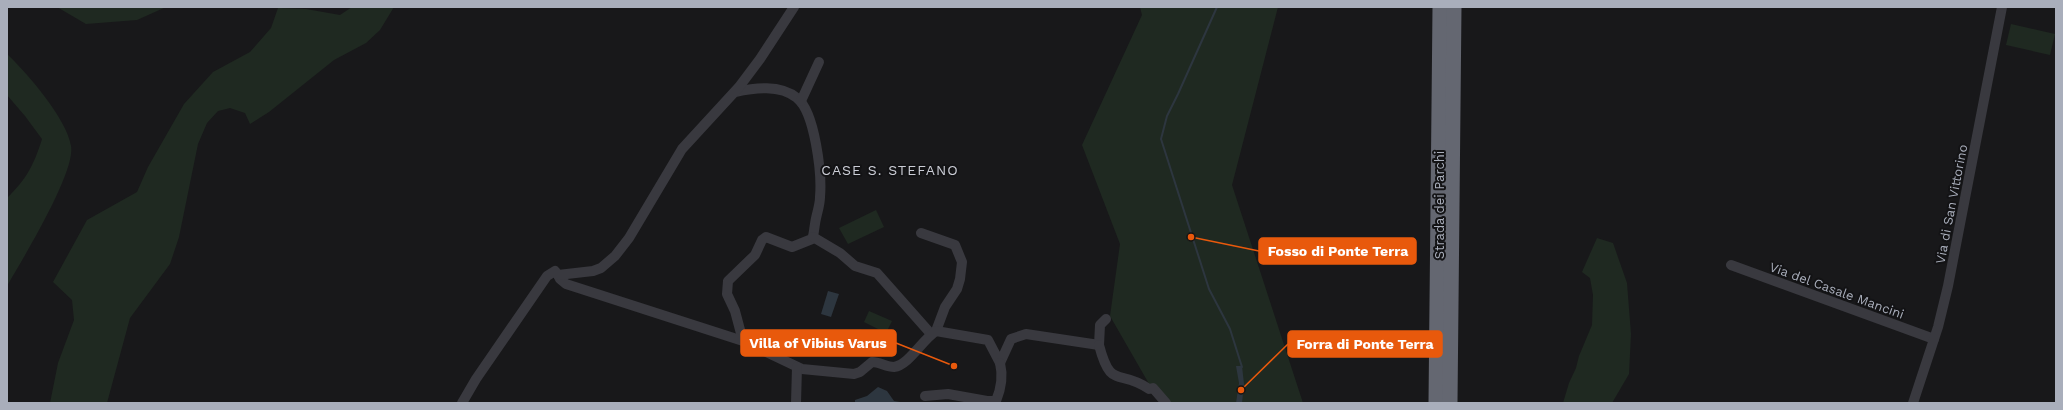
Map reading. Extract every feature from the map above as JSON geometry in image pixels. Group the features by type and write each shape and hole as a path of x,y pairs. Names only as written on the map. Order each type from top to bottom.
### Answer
{"highway":[{"name":"Strada dei Parchi","path":"1436,403 1440,7"},
{"name":"Strada dei Parchi","path":"1450,403 1454,7"}],"street":[{"path":"558,275 593,271 601,268 614,257 626,242 684,146 734,92 760,59 794,7"},
{"name":"Via di San Vittorino","path":"1913,403 1934,339 1952,268 2002,7"},
{"path":"801,101 819,62"},
{"path":"734,92 758,88 774,89 789,93 801,101 808,113 814,132 820,187 820,201 814,236 810,241 792,247 766,237 762,240 755,254 730,278 726,285 727,294 735,311 743,341"},
{"path":"462,403 476,378 544,280 553,272 555,272 566,284 743,341 797,367 807,370 854,374 860,372 872,362 891,367 898,366 906,361 934,333 946,305 958,288 962,262 954,245 921,233"},
{"path":"814,236 840,253 855,266 877,273 934,333 988,340 1000,363 1000,392 996,401 987,401 948,394 924,396"},
{"name":"Via del Casale Mancini","path":"1732,265 1934,339"},
{"path":"1106,319 1100,325 1099,345 1104,363 1111,373 1123,379 1139,382 1149,389 1153,388 1166,403"},
{"path":"1000,363 1011,339 1026,334 1099,345"},
{"path":"796,403 797,367"}],"shaded area":[{"path":"57,7 166,7 137,20 86,24"},
{"path":"352,7 394,7 380,30 366,43 334,60 269,112 250,124 245,113 230,108 218,111 207,123 198,144 179,237 170,264 130,318 107,403 50,403 58,363 74,320 72,300 53,282 87,220 137,192 148,167 184,104 213,72 250,52 271,28 278,8 306,9 340,15"},
{"path":"1140,7 1278,7 1232,185 1303,403 1160,403 1110,316 1120,244 1082,145 1142,15"},
{"path":"2011,24 2055,34 2050,55 2006,45"},
{"path":"7,54 45,97 62,123 68,135 71,146 70,158 57,195 7,286 7,198 29,172 42,139 7,95"},
{"path":"876,210 884,227 848,244 839,228"},
{"path":"1597,238 1613,243 1627,283 1631,334 1629,374 1612,403 1563,403 1579,356 1592,325 1593,295 1590,278 1582,272"},
{"path":"828,291 839,294 831,317 821,314"},
{"path":"869,311 892,321 886,333 864,322"},
{"path":"860,329 884,339 878,350 856,340"},
{"path":"1236,366 1242,366 1244,384 1242,403 1236,403 1239,383"},
{"path":"878,387 887,391 894,401 906,403 855,403 855,400 867,396"}],"waterway":[{"path":"1217,7 1167,116 1161,139 1209,289 1230,329 1242,367"}],"place":[{"name":"Fosso di Ponte Terra","path":"1191,237"},
{"name":"Villa of Vibius Varus","path":"954,366"},
{"name":"Forra di Ponte Terra","path":"1241,390"}],"district":[{"name":"CASE S. STEFANO","path":"890,170"}]}
